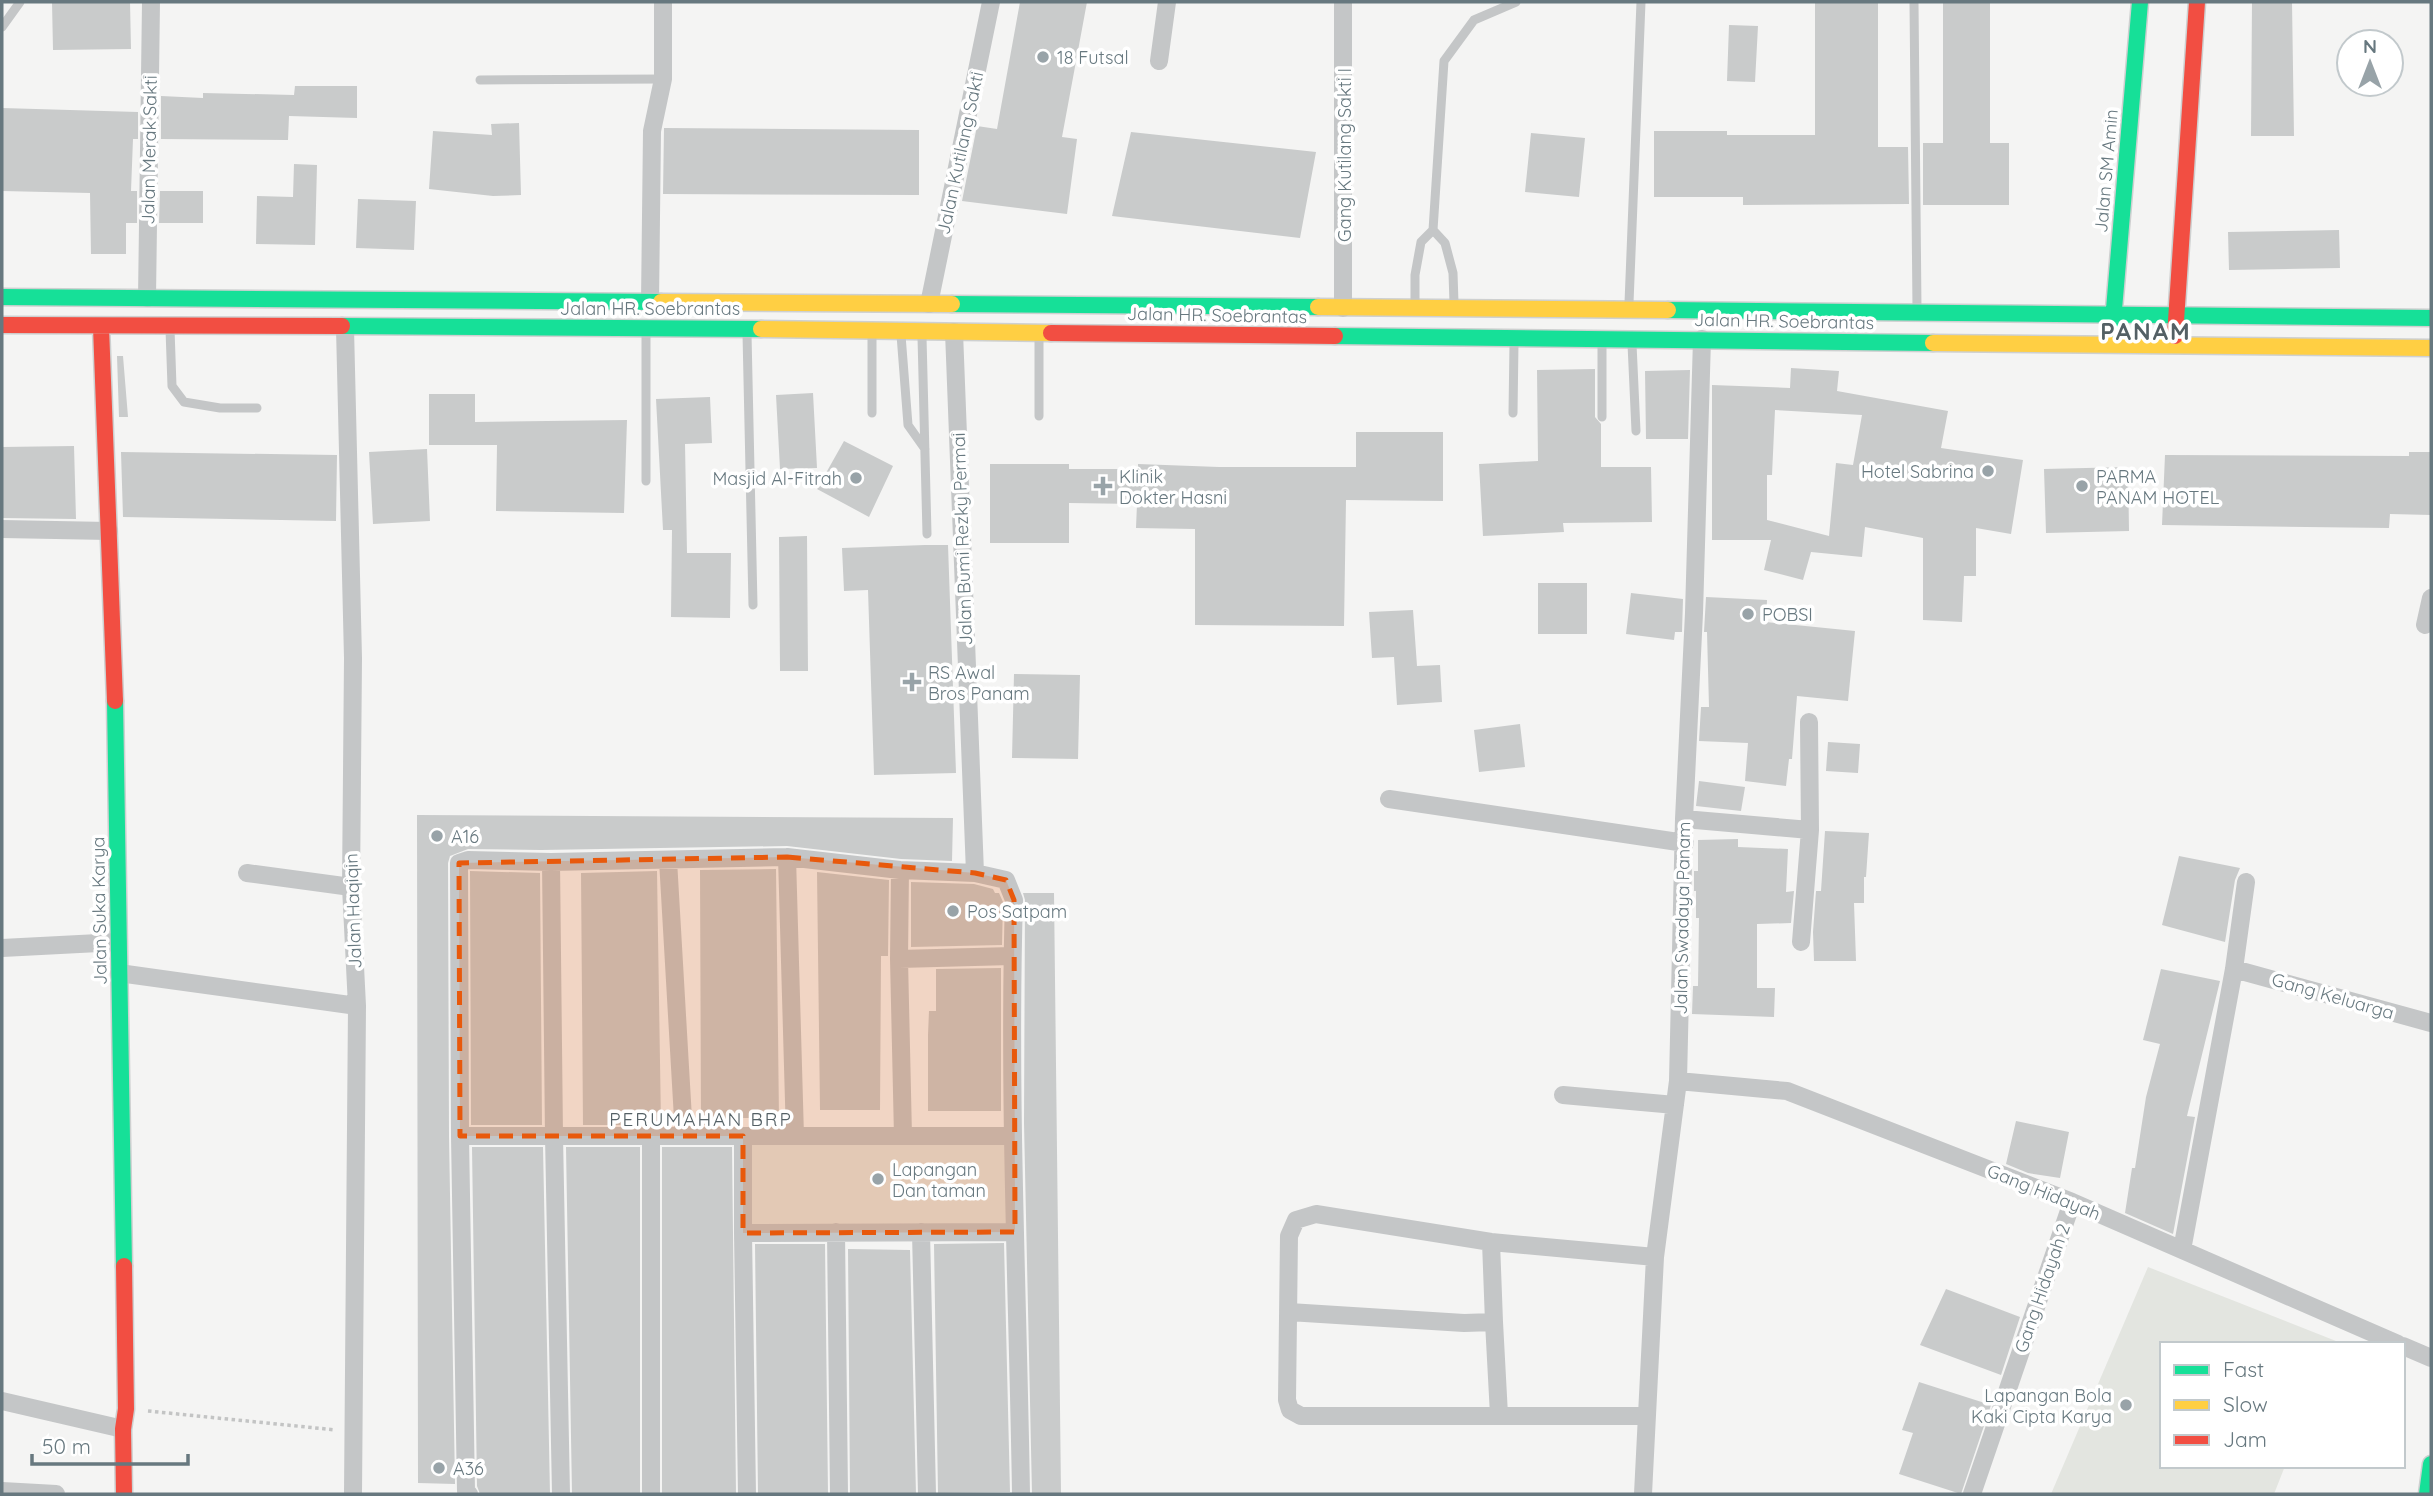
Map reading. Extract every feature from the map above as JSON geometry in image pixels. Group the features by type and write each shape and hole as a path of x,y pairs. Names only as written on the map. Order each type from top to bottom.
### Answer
{"main road":[{"name":"Jalan SM Amin","path":"2112,344 2140,2"},
{"path":"2175,344 2197,2"},
{"name":"Jalan HR. Soebrantas","path":"2,297 2431,318"},
{"path":"1151,306 1152,334"},
{"name":"Jalan HR. Soebrantas","path":"2,326 646,327 2431,348"},
{"name":"Jalan Suka Karya","path":"101,327 101,403 109,531 120,973 126,1409 123,1429 124,1494"},
{"path":"2427,1494 2431,1464"}],"street":[{"name":"Jalan Merak Sakti","path":"147,298 151,2"},
{"path":"650,303 652,131 663,79 663,2"},
{"name":"Jalan Kutilang Sakti","path":"929,304 991,2"},
{"path":"1158,61 1167,2"},
{"name":"Gang Kutilang Sakti I","path":"1343,2 1343,308"},
{"name":"Jalan Haqiqin","path":"345,328 353,658 351,887 357,1006 353,1494"},
{"name":"Jalan Bumi Rezky Permai","path":"954,332 975,873"},
{"name":"Jalan Swadaya Panam","path":"1643,1494 1655,1257 1678,1081 1684,819 1695,599 1702,339"},
{"path":"2,529 109,531"},
{"path":"2426,625 2431,598"},
{"path":"1801,942 1810,830 1809,722"},
{"path":"1390,799 1685,843"},
{"path":"1684,819 1810,830"},
{"path":"787,858 795,1136"},
{"path":"469,1494 466,1491 460,1136 459,863 468,860 551,862 787,858 900,870 975,873 1006,880 1014,900 1011,1136 1021,1494"},
{"path":"668,860 684,1136"},
{"path":"551,862 561,1494"},
{"path":"900,870 903,1136"},
{"path":"247,873 351,887"},
{"path":"2182,1250 2234,968 2246,882"},
{"path":"2,948 118,942"},
{"path":"899,959 1012,956"},
{"name":"Gang Keluarga","path":"2234,968 2431,1023"},
{"path":"120,973 357,1006"},
{"name":"Gang Hidayah","path":"1678,1081 1787,1091 2072,1202 2393,1342"},
{"path":"1563,1095 1675,1105"},
{"path":"651,1135 652,1494"},
{"path":"460,1136 1011,1136"},
{"path":"743,1136 747,1494"},
{"name":"Gang Hidayah 2","path":"1972,1494 2072,1202"},
{"path":"1647,1416 1301,1416 1290,1410 1287,1400 1289,1236 1296,1220 1316,1214 1490,1241 1655,1257"},
{"path":"836,1232 839,1494"},
{"path":"921,1232 927,1494"},
{"path":"743,1233 1015,1232"},
{"path":"1490,1241 1499,1415"},
{"path":"1289,1312 1464,1323 1494,1322"},
{"path":"2405,1347 2431,1358"},
{"path":"2,1401 123,1429"},
{"path":"2,1491 56,1494"}],"lane":[{"path":"2,27 20,2"},
{"path":"1415,308 1415,275 1421,242 1433,230 1444,61 1474,20 1516,2"},
{"path":"1629,309 1641,2"},
{"path":"1913,2 1917,314"},
{"path":"480,80 663,79"},
{"path":"1433,230 1445,243 1453,273 1454,308"},
{"path":"170,327 172,386 184,402 220,408 257,408"},
{"path":"646,327 646,481"},
{"path":"747,328 752,605"},
{"path":"872,330 872,413"},
{"path":"901,331 908,425 926,450"},
{"path":"922,332 927,534"},
{"path":"1039,333 1039,416"},
{"path":"1513,412 1514,337"},
{"path":"1602,338 1602,417"},
{"path":"1632,339 1636,432"}],"path":[{"path":"126,1409 352,1431"}],"highlighted area":[{"path":"787,857 975,873 1006,880 1014,900 1015,1232 743,1233 743,1136 460,1136 459,863"}],"shaded area":[{"name":"Lapangan Dan taman","path":"743,1136 1011,1136 1015,1232 743,1233"},
{"name":"Lapangan Bola Kaki Cipta Karya","path":"2148,1267 2336,1341 2160,1342 2160,1468 2284,1468 2274,1494 2051,1494"}],"building":[{"path":"52,2 130,2 131,49 53,50"},
{"path":"1020,2 1087,2 1062,137 1077,139 1067,214 962,201 977,126 997,129"},
{"path":"1815,2 1878,2 1878,147 1908,147 1909,204 1743,205 1743,197 1654,197 1654,131 1727,131 1727,135 1815,135"},
{"path":"1943,2 1990,2 1990,143 2009,143 2009,205 1923,205 1923,143 1943,143"},
{"path":"2252,2 2292,2 2294,136 2251,136"},
{"path":"1729,25 1758,26 1755,82 1727,81"},
{"path":"295,86 357,86 357,118 289,116 288,140 161,139 161,96 203,98 203,93 294,95"},
{"path":"2,108 138,112 138,139 133,139 131,191 137,191 137,223 126,223 126,254 91,254 90,193 2,191"},
{"path":"519,123 521,195 493,196 429,189 433,131 492,135 491,124"},
{"path":"664,128 919,130 919,195 663,194"},
{"path":"1131,132 1316,152 1300,238 1112,216"},
{"path":"1531,133 1585,138 1579,197 1525,192"},
{"path":"294,164 317,165 315,245 256,244 257,196 293,197"},
{"path":"160,191 203,191 203,223 159,223"},
{"path":"358,199 416,201 414,250 356,248"},
{"path":"2339,230 2340,268 2229,270 2228,232"},
{"path":"117,356 123,356 128,417 119,417"},
{"path":"1791,368 1839,371 1837,391 1948,411 1941,448 2023,460 2011,534 1976,528 1976,576 1964,576 1962,622 1923,620 1923,538 1865,527 1862,557 1811,552 1803,580 1764,570 1771,540 1712,540 1712,385 1790,388","holes":["1775,410 1862,415 1853,465 1836,463 1829,536 1767,520 1767,475 1772,475"]},
{"path":"1595,369 1595,417 1601,424 1601,467 1651,467 1652,522 1563,523 1564,532 1483,536 1479,464 1538,461 1537,370"},
{"path":"1690,370 1688,439 1646,439 1645,371"},
{"path":"813,393 817,468 780,469 776,395"},
{"path":"429,394 475,394 475,422 627,420 624,513 496,511 497,445 429,445"},
{"path":"710,397 712,443 685,444 687,553 731,553 730,618 671,617 672,530 663,530 656,399"},
{"path":"1356,432 1443,432 1443,501 1346,500 1344,626 1195,625 1195,529 1136,528 1137,504 1069,503 1069,543 990,543 990,464 1069,464 1069,469 1138,469 1138,464 1356,467"},
{"name":"Masjid Al-Fitrah","path":"844,441 893,466 869,517 817,489"},
{"path":"74,446 76,519 2,518 2,447"},
{"path":"427,449 430,521 373,524 369,452"},
{"path":"121,452 337,455 336,521 123,517"},
{"path":"2409,452 2431,452 2431,515 2390,514 2389,528 2162,525 2165,455 2409,456"},
{"path":"2128,467 2129,531 2046,533 2044,469"},
{"path":"807,536 808,671 780,671 779,537"},
{"name":"RS Awal Bros Panam","path":"948,545 956,773 874,775 868,590 844,591 842,548"},
{"path":"1538,583 1587,583 1587,634 1538,634"},
{"path":"1631,593 1683,599 1682,632 1675,632 1674,640 1626,634"},
{"path":"1706,597 1767,600 1766,622 1855,631 1848,701 1797,696 1792,759 1789,759 1786,786 1745,781 1748,743 1699,741 1701,707 1709,707 1707,632 1704,632"},
{"path":"1413,610 1417,666 1440,665 1442,702 1397,705 1394,657 1372,658 1369,612"},
{"path":"1014,674 1080,675 1078,759 1012,758"},
{"path":"1520,724 1525,767 1479,772 1474,730"},
{"path":"1828,742 1860,744 1858,773 1826,771"},
{"path":"1699,781 1745,787 1741,811 1696,806"},
{"path":"417,815 953,818 952,861 901,859 787,846 468,849 450,856 449,1136 455,1484 418,1483"},
{"path":"1825,831 1869,833 1864,903 1854,903 1856,961 1814,961 1816,891 1821,891"},
{"path":"1738,839 1738,847 1788,849 1786,892 1794,891 1791,923 1757,924 1757,988 1775,988 1774,1017 1692,1014 1693,986 1698,986 1699,918 1696,918 1694,871 1698,871 1698,840"},
{"path":"2179,856 2240,868 2235,880 2225,942 2162,925"},
{"path":"776,869 779,1118 739,1118 736,1119 736,1125 701,1125 700,870"},
{"path":"470,871 540,873 542,1125 471,1125"},
{"path":"657,871 661,1125 583,1125 581,873"},
{"path":"817,872 889,880 888,956 881,956 880,1110 820,1110"},
{"name":"Pos Satpam","path":"911,882 974,884 999,893 1003,902 1002,945 911,947"},
{"path":"1023,893 1054,893 1061,1494 1032,1494 1024,1123"},
{"path":"1001,968 1001,1111 928,1111 929,1011 936,1011 936,969"},
{"path":"2161,969 2220,981 2187,1116 2195,1117 2173,1234 2125,1213 2146,1097 2160,1044 2143,1040"},
{"path":"2016,1121 2069,1132 2060,1178 2028,1173 2006,1164"},
{"path":"472,1147 543,1147 550,1494 480,1494 477,1486"},
{"path":"566,1147 640,1147 640,1494 572,1494"},
{"path":"662,1147 732,1147 736,1494 662,1494"},
{"path":"1004,1243 1010,1492 938,1493 934,1244"},
{"path":"755,1244 825,1244 828,1494 758,1494"},
{"path":"848,1249 910,1250 916,1494 850,1494"},
{"path":"1946,1289 2020,1317 2001,1375 1920,1345"},
{"path":"1919,1382 1991,1405 1961,1494 1899,1474 1913,1433 1902,1430"}],"traffic: fast":[{"path":"2112,333 2140,2"},
{"path":"2,297 661,302"},
{"path":"952,304 1318,307"},
{"path":"1668,310 2431,318"},
{"path":"342,326 761,329"},
{"path":"1335,336 1933,343"},
{"path":"115,701 124,1266"},
{"path":"2427,1494 2431,1464"}],"traffic: slow":[{"path":"661,302 952,304"},
{"path":"1318,307 1668,310"},
{"path":"761,329 1051,333"},
{"path":"1933,343 2431,348"}],"traffic: jam":[{"path":"2175,336 2197,2"},
{"path":"2,325 342,326"},
{"path":"101,327 115,701"},
{"path":"1051,333 1335,336"},
{"path":"124,1266 124,1494"}],"place":[{"name":"18 Futsal","path":"1043,57"},
{"name":"Hotel Sabrina","path":"1988,471"},
{"name":"Masjid Al-Fitrah","path":"856,478"},
{"name":"Klinik Dokter Hasni","path":"1103,486"},
{"name":"PARMA PANAM HOTEL","path":"2082,486"},
{"name":"POBSI","path":"1748,614"},
{"name":"RS Awal Bros Panam","path":"912,682"},
{"name":"A16","path":"437,836"},
{"name":"Pos Satpam","path":"953,911"},
{"name":"Lapangan Dan taman","path":"878,1179"},
{"name":"Lapangan Bola Kaki Cipta Karya","path":"2126,1405"},
{"name":"A36","path":"439,1468"}],"district":[{"name":"PANAM","path":"2146,331"},
{"name":"PERUMAHAN BRP","path":"701,1119"}]}
